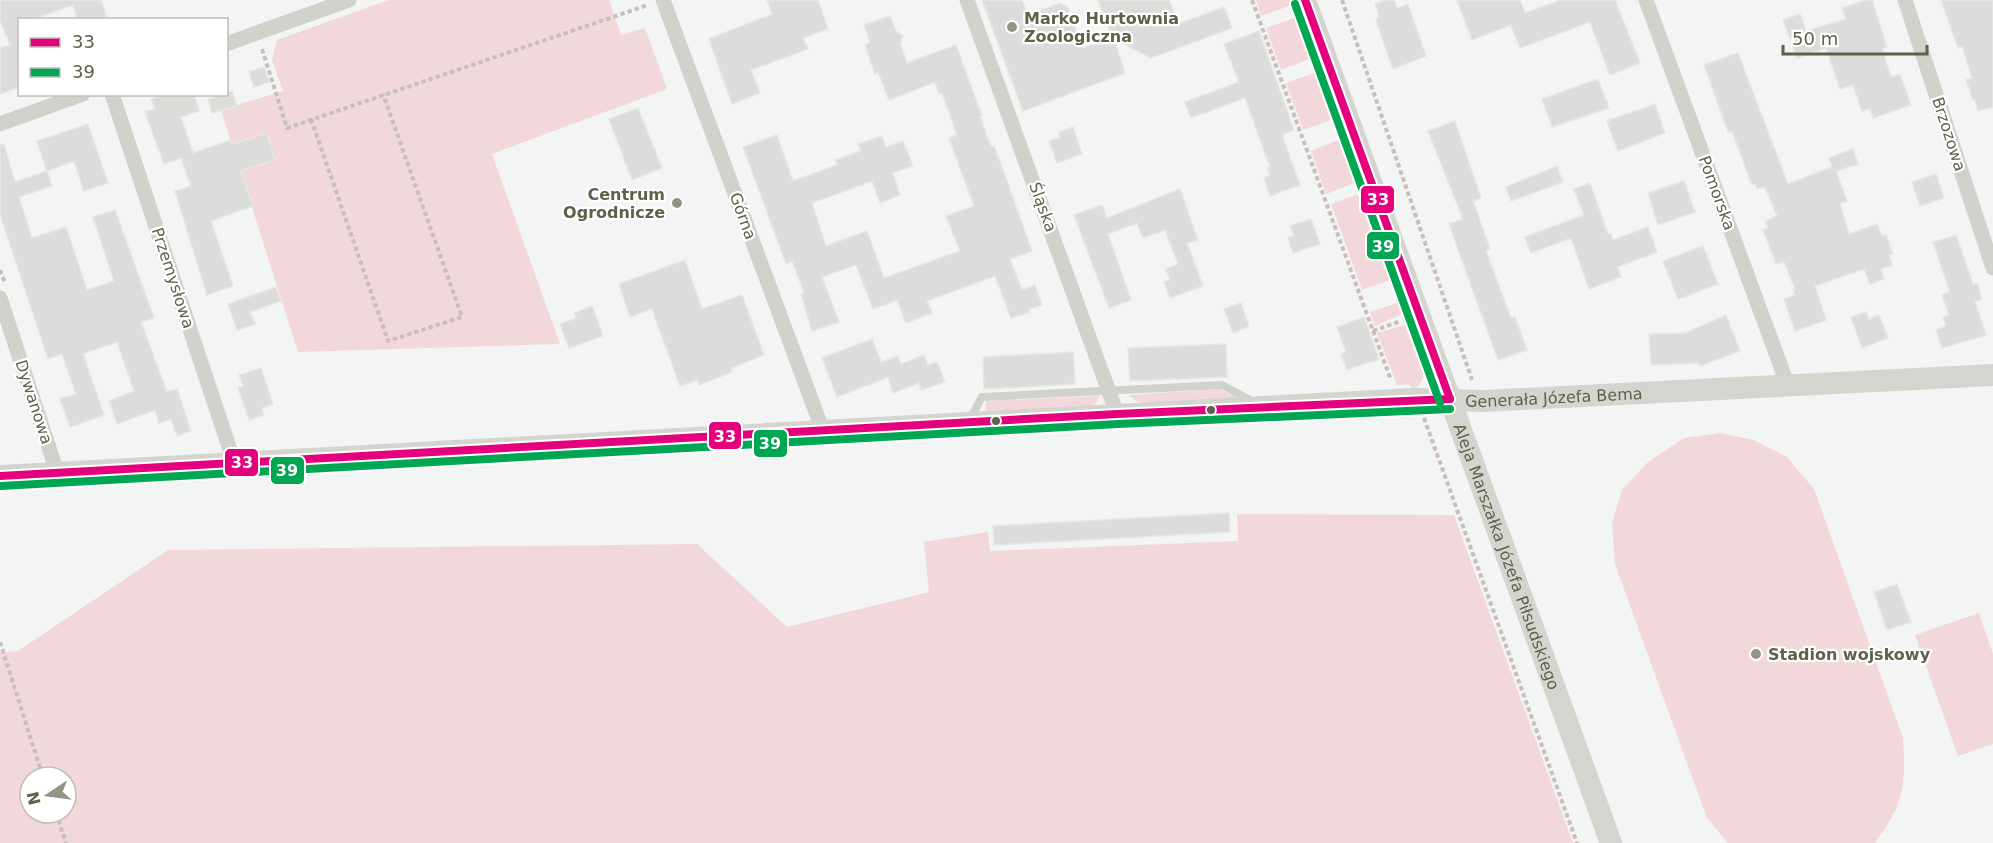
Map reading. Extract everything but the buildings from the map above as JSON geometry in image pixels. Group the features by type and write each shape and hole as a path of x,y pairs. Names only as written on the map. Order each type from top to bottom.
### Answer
{"street":[{"path":"228,43 349,0"},
{"name":"Śląska","path":"968,0 1118,414"},
{"name":"Pomorska","path":"1646,0 1788,386"},
{"name":"Brzozowa","path":"1905,0 1993,268"},
{"name":"Górna","path":"656,1 823,431"},
{"name":"Aleja Marszałka Józefa Piłsudskiego","path":"1309,1 1611,843"},
{"path":"0,124 77,96"},
{"name":"Przemysłowa","path":"113,96 234,462"},
{"name":"Dywanowa","path":"4,295 57,472"},
{"name":"Generała Józefa Bema","path":"0,476 1118,414 1450,399 1484,401 1993,375"}],"lane":[{"path":"968,423 982,397 1222,385 1239,392 1261,407"}],"path":[{"path":"1342,0 1472,380"},
{"path":"256,33 288,128 656,1"},
{"path":"311,119 388,341 462,318 383,94"},
{"path":"0,270 4,295"},
{"path":"1421,412 1577,843"},
{"path":"0,642 40,765"},
{"path":"60,825 66,843"}],"shaded area":[{"path":"388,0 609,0 621,35 645,28 667,89 492,154 560,344 298,352 221,110 283,91 272,60 277,40"},
{"path":"1256,0 1290,0 1292,5 1261,16"},
{"path":"1297,17 1312,58 1281,70 1266,28"},
{"path":"1317,72 1334,119 1303,130 1286,83"},
{"path":"1341,139 1357,182 1326,194 1311,151"},
{"path":"1361,193 1393,279 1362,290 1331,204"},
{"path":"1400,302 1404,313 1375,326 1370,312"},
{"path":"1408,324 1424,369 1419,385 1412,390 1409,384 1397,385 1377,333"},
{"path":"1218,389 1239,398 1148,404 1138,402 1129,395"},
{"path":"1100,396 1096,403 1089,407 985,412 986,401"},
{"name":"Stadion wojskowy","path":"1720,433 1753,440 1787,457 1814,489 1903,738 1904,769 1901,794 1892,817 1875,843 1728,843 1707,818 1615,564 1612,523 1622,490 1648,462 1684,438"},
{"path":"1237,514 1454,515 1573,843 0,843 0,653 18,651 168,550 697,544 787,627 929,592 924,542 988,532 990,551 1238,541"},
{"path":"1979,613 1993,654 1993,744 1958,756 1915,635"}],"transit line":[{"name":"33","path":"1305,0 1450,399"},
{"name":"39","path":"1295,4 1440,403"},
{"name":"33","path":"0,476 1117,414 1450,399"},
{"name":"39","path":"1,486 1118,424 1450,409"}],"place":[{"name":"Marko Hurtownia Zoologiczna","path":"1012,27"},
{"name":"Centrum Ogrodnicze","path":"677,203"},
{"name":"Stadion wojskowy","path":"1756,654"}]}
